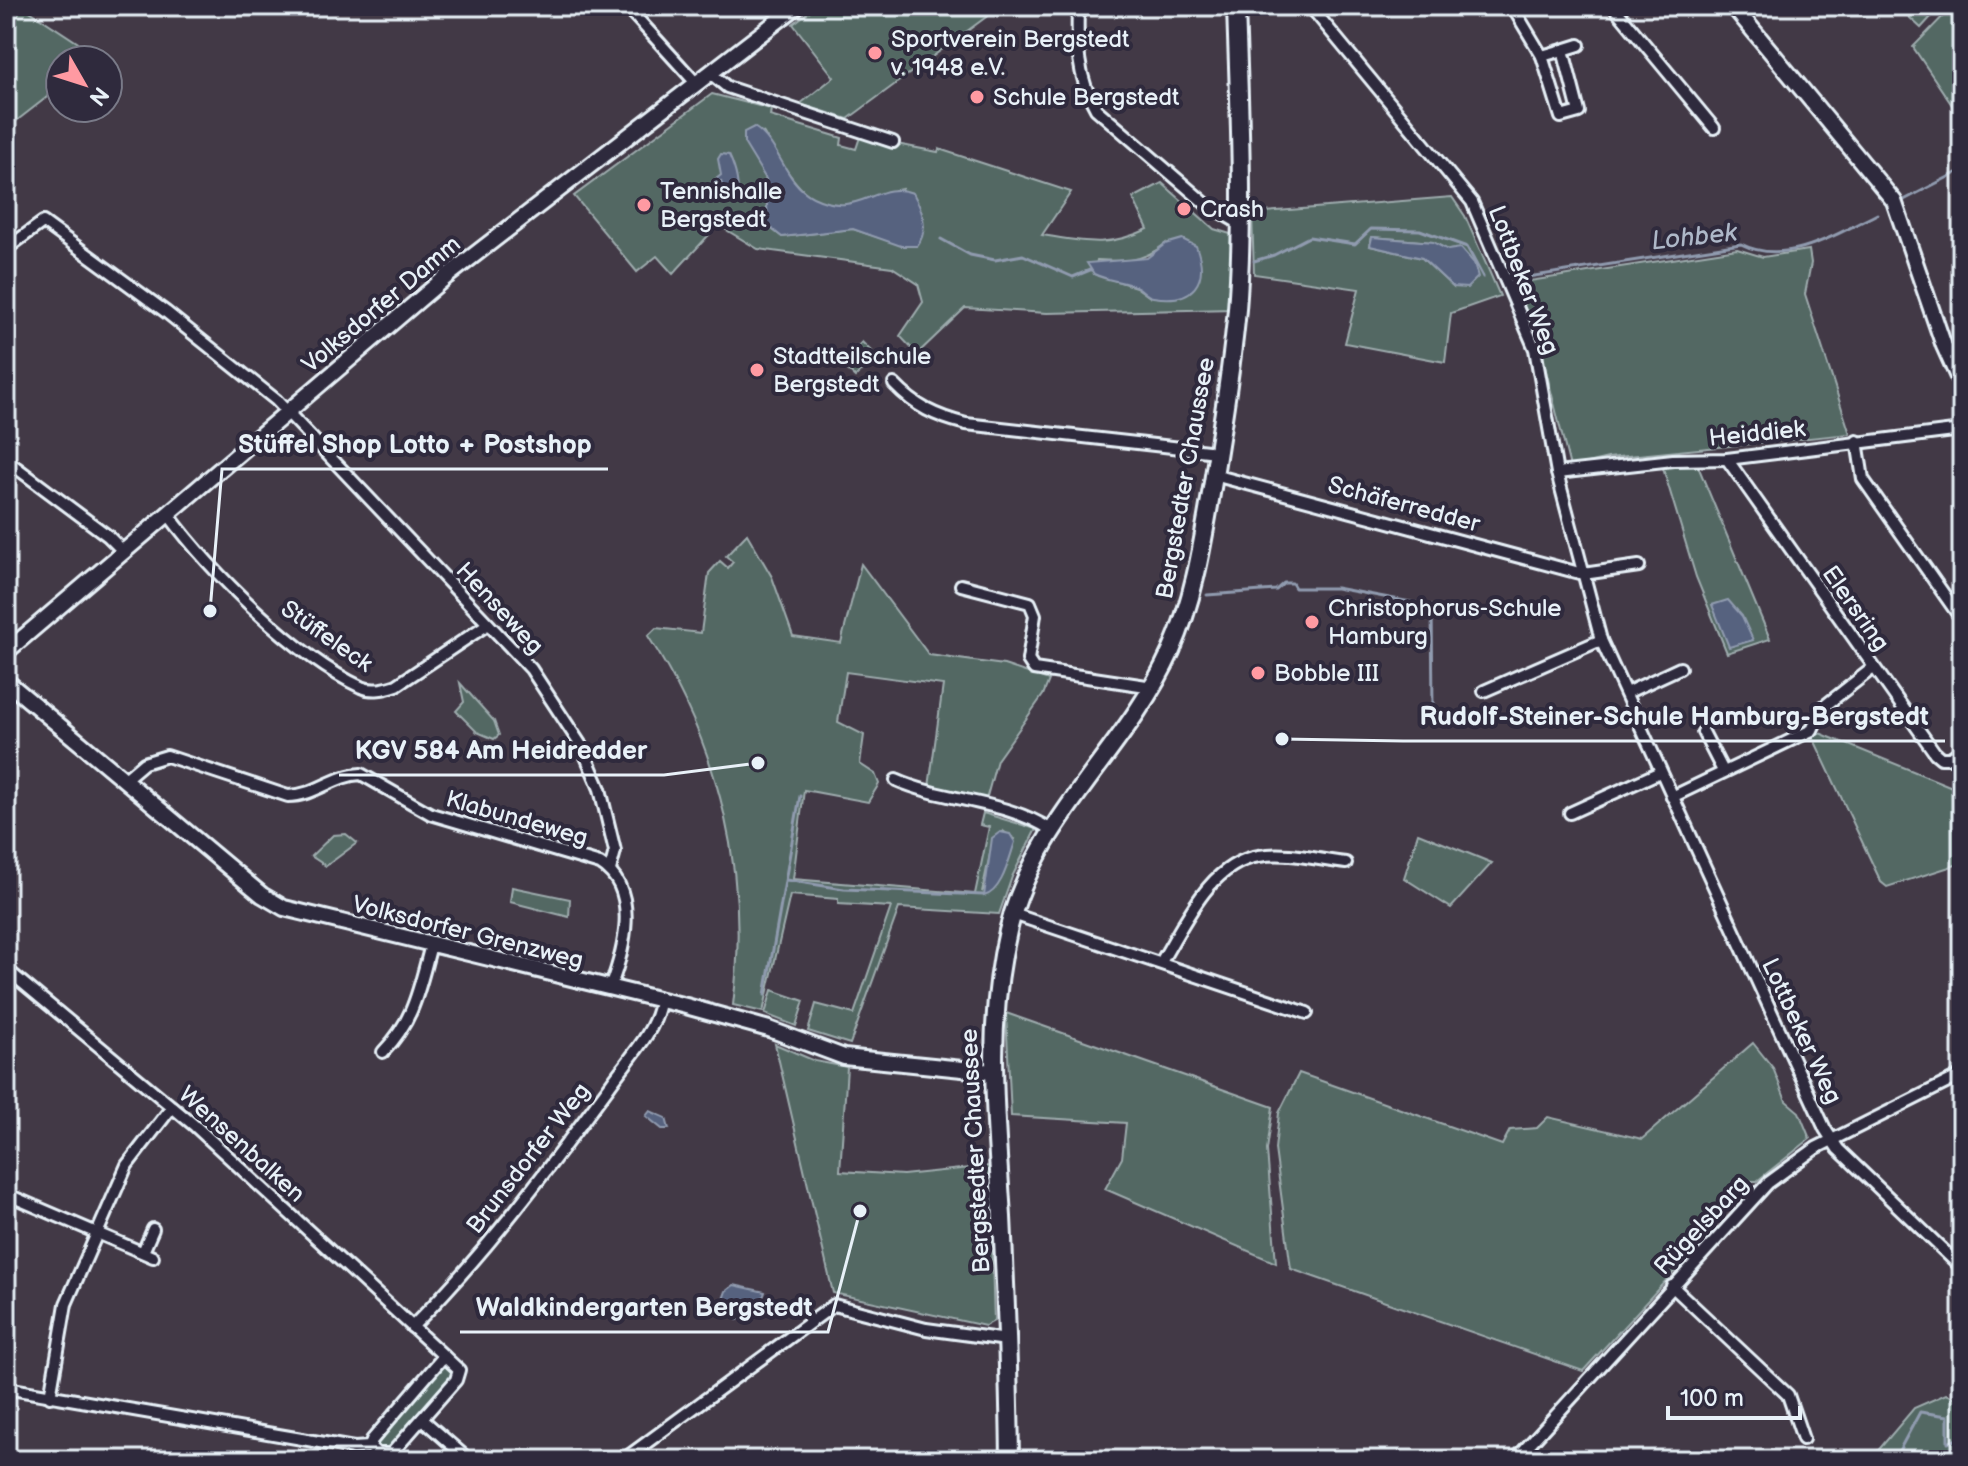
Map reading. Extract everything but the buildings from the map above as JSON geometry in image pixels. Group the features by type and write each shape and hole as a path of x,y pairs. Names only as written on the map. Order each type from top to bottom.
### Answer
{"main road":[{"name":"Bergstedter Chaussee","path":"1010,1460 1007,1340 992,1072 992,1026 998,976 1013,914 1033,861 1051,830 1153,687 1181,628 1193,591 1214,475 1237,310 1236,6"}],"street":[{"path":"626,6 696,83"},
{"name":"Volksdorfer Damm","path":"6,652 447,276 797,6"},
{"path":"1078,6 1078,68 1084,90 1096,109 1206,204 1239,223"},
{"name":"Lottbeker Weg","path":"1310,6 1472,202 1535,349 1557,473 1601,640 1831,1141 1962,1268"},
{"path":"1512,6 1542,56 1561,117 1579,112 1563,50"},
{"path":"1613,6 1714,128"},
{"path":"1733,6 1894,201 1944,346 1962,386"},
{"path":"1542,56 1579,45"},
{"path":"710,73 727,87 893,142"},
{"name":"Henseweg","path":"6,249 43,222 166,312 287,411 546,689 582,747 600,789 612,829 615,857 610,870"},
{"path":"894,384 913,404 932,415 966,424 1217,452"},
{"name":"Heiddiek","path":"1557,473 1673,460 1727,459 1962,430"},
{"path":"1857,441 1863,479 1962,620"},
{"name":"Elersring","path":"1727,459 1873,668 1941,758 1950,758 1962,750"},
{"path":"6,460 108,536 123,551"},
{"name":"Schäferredder","path":"1214,475 1583,574"},
{"name":"Stüffeleck","path":"168,514 265,617 292,640 362,688 386,689 397,685 488,624"},
{"path":"1583,574 1639,566"},
{"path":"961,585 1030,603 1035,615 1028,660 1034,669 1153,687"},
{"path":"1484,691 1601,640"},
{"path":"1626,693 1680,668"},
{"path":"1672,797 1812,730 1822,708 1873,668"},
{"name":"Volksdorfer Grenzweg","path":"6,681 262,895 284,908 769,1029 844,1057 992,1072"},
{"path":"1703,732 1723,771"},
{"name":"Klabundeweg","path":"124,780 152,759 167,756 288,796 304,795 335,779 361,774 431,814 592,861 610,870 621,886 625,915 621,951 610,988"},
{"path":"1570,813 1660,772"},
{"path":"896,780 927,794 1025,816 1051,830"},
{"path":"1161,962 1222,872 1257,856 1283,855 1346,863"},
{"path":"1013,914 1307,1013"},
{"path":"383,1052 401,1033 422,988 431,945"},
{"name":"Wensenbalken","path":"6,969 172,1107 444,1356"},
{"name":"Brunsdorfer Weg","path":"412,1327 489,1243 582,1123 652,1027 660,1002"},
{"name":"Rügelsbarg","path":"1515,1460 1761,1189 1831,1141 1962,1075"},
{"path":"50,1397 66,1304 133,1154 172,1107"},
{"path":"6,1194 148,1254 153,1229"},
{"path":"1672,1286 1788,1395 1803,1439"},
{"path":"623,1460 834,1305 926,1329 1007,1340"},
{"path":"6,1388 354,1448 370,1447 377,1454 389,1456 459,1376 457,1368 444,1356 372,1440 370,1447"},
{"path":"422,1419 469,1460"}],"green space":[{"path":"6,6 22,6 80,44 44,44 44,99 6,129"},
{"name":"Sportverein Bergstedt v. 1948 e.V.","path":"816,6 1001,6 848,119 800,104 834,77 793,24"},
{"path":"1897,6 1941,6 1921,28"},
{"path":"1953,6 1962,6 1962,120 1913,47"},
{"path":"712,94 771,109 770,116 842,138 841,145 856,149 860,137 938,152 939,149 1071,192 1042,235 1096,242 1120,239 1148,229 1133,198 1162,183 1214,229 1237,236 1234,309 1047,313 965,308 917,354 900,336 923,302 918,284 892,267 758,249 718,225 673,274 657,256 637,272 574,196","holes":["763,132 796,183 819,202 848,206 902,189 880,238 853,229 782,237 768,226","1165,244 1150,297 1136,287 1094,274 1097,260 1133,260"]},
{"path":"1452,197 1465,216 1500,296 1451,313 1445,362 1345,343 1359,289 1254,274 1252,213","holes":["1372,237 1433,242 1448,250 1453,287 1422,258 1370,246"]},
{"path":"1737,249 1763,257 1809,250 1811,263 1805,294 1850,434 1608,458 1570,467 1537,335 1510,284"},
{"path":"862,342 876,356 855,377 840,363"},
{"path":"1662,465 1698,466 1770,639 1727,653 1696,577"},
{"path":"747,534 772,577 793,636 841,643 861,564 929,655 1004,665 1049,680 1043,695 997,760 986,800 929,787 943,685 846,672 838,722 864,735 860,764 875,774 879,784 868,802 804,790 793,879 975,894 989,827 980,825 983,813 1036,829 1012,877 999,914 899,908 850,1044 808,1031 816,1004 854,1014 891,907 838,904 838,899 790,895 763,1012 733,1005 737,908 733,860 724,813 694,722 648,636 656,628 701,633 709,573 720,561 728,568 733,562 726,556","holes":["1003,831 1015,839 982,892 991,849"]},
{"path":"460,683 494,721 499,735 494,739 477,732 456,711 464,702"},
{"path":"1812,730 1962,791 1962,863 1887,887 1881,882"},
{"path":"1418,833 1492,863 1451,908 1404,878"},
{"path":"346,834 357,843 326,866 311,856 333,835"},
{"path":"512,887 570,899 569,917 510,902"},
{"path":"772,990 804,1001 796,1026 765,1014"},
{"path":"1006,1013 1273,1107 1267,1150 1276,1263 1105,1189 1122,1158 1126,1123 1011,1116"},
{"path":"1753,1043 1773,1068 1786,1101 1799,1112 1810,1139 1757,1181 1750,1181 1716,1211 1714,1228 1583,1371 1291,1269 1275,1149 1279,1113 1299,1073 1502,1145 1510,1130 1537,1128 1548,1117 1642,1139"},
{"path":"775,1044 815,1061 847,1067 840,1171 903,1175 989,1166 994,1321 985,1326 833,1293"},
{"path":"450,1366 454,1376 391,1450 384,1452 375,1447 376,1441 439,1367"},
{"path":"1946,1394 1962,1400 1962,1459 1870,1460 1914,1408"}],"water":[{"path":"754,127 770,143 795,182 813,197 843,204 888,191 913,193 922,212 924,226 917,246 901,246 853,229 782,237 768,226 766,179 744,143 744,132"},
{"path":"721,154 729,155 736,176 737,199 730,202 725,198 721,181 711,183 721,175 718,159"},
{"path":"1372,237 1433,242 1448,250 1461,248 1474,263 1478,277 1467,288 1453,287 1422,258 1370,246"},
{"path":"1182,239 1196,246 1201,270 1195,288 1179,297 1151,296 1127,283 1094,274 1087,263 1147,258 1165,244"},
{"path":"1728,600 1742,616 1753,640 1729,647 1712,605"},
{"path":"1000,832 1010,834 1015,842 1000,882 984,896 992,838"},
{"path":"650,1111 666,1118 669,1129 662,1129 646,1116"},
{"path":"734,1285 765,1292 754,1309 737,1320 722,1302 726,1291"}],"waterway":[{"name":"Lohbek","path":"1902,201 1962,170"},
{"name":"Lohbek","path":"1508,280 1741,244 1758,250 1793,250 1828,238 1877,214"},
{"name":"Lohbek","path":"1254,261 1274,255 1309,237 1355,244 1371,229 1420,230 1467,247 1483,277"},
{"name":"Lohbek","path":"941,239 970,255 995,260 1023,255 1073,277 1090,270"},
{"path":"1207,595 1276,590 1284,583 1292,583 1295,588 1336,588 1432,606 1433,710"},
{"path":"765,995 800,796"},
{"path":"786,880 844,889 983,895"},
{"path":"1894,1460 1920,1412 1948,1416 1948,1443 1962,1437"}],"place":[{"name":"Sportverein Bergstedt v. 1948 e.V.","path":"875,53"},
{"name":"Schule Bergstedt","path":"977,97"},
{"name":"Tennishalle Bergstedt","path":"644,205"},
{"name":"Crash","path":"1184,209"},
{"name":"Stadtteilschule Bergstedt","path":"757,370"},
{"name":"Stüffel Shop Lotto + Postshop","path":"210,611"},
{"name":"Christophorus-Schule Hamburg","path":"1312,622"},
{"name":"Bobble III","path":"1258,673"},
{"name":"Rudolf-Steiner-Schule Hamburg-Bergstedt","path":"1282,739"},
{"name":"KGV 584 Am Heidredder","path":"758,763"},
{"name":"Waldkindergarten Bergstedt","path":"860,1211"}]}
